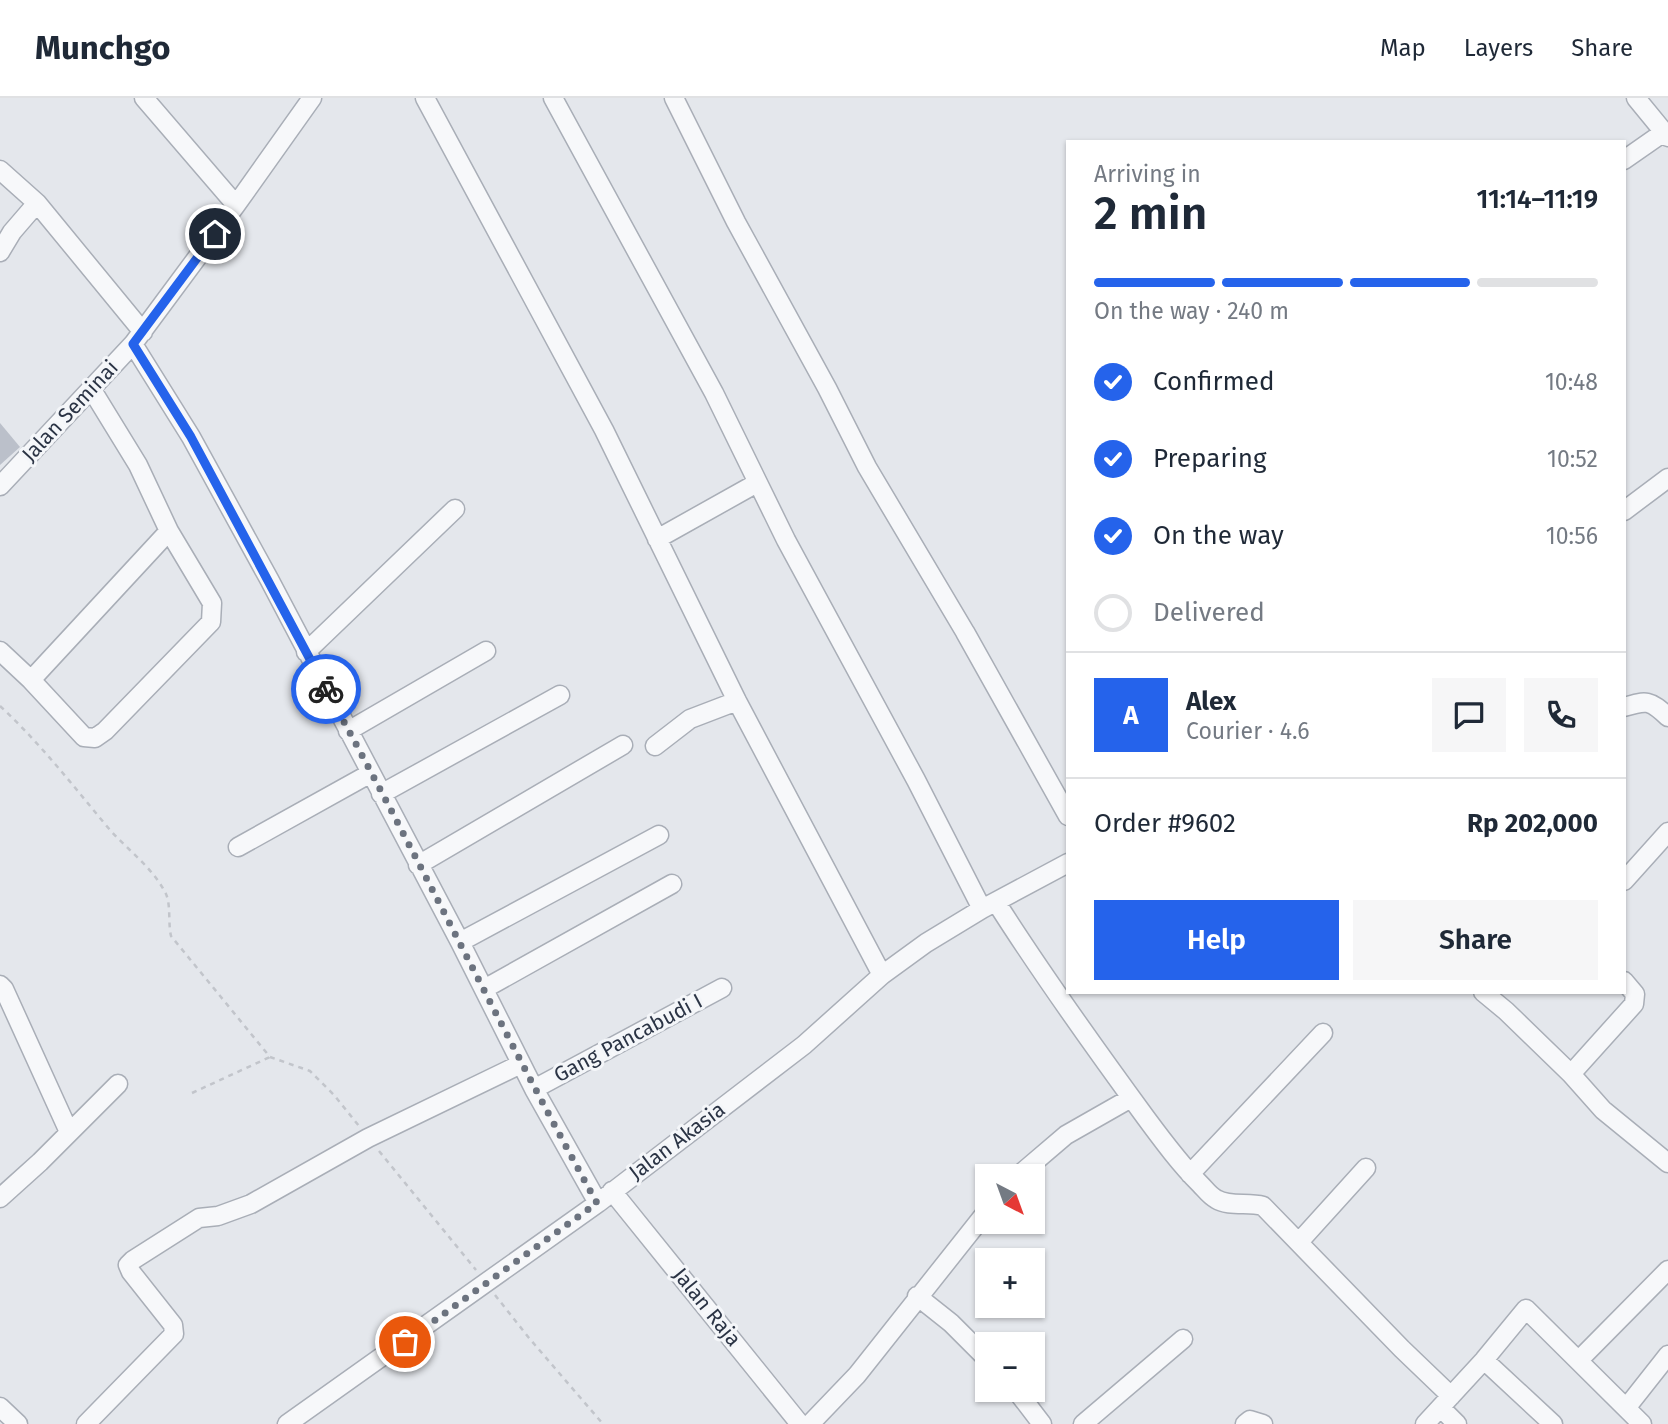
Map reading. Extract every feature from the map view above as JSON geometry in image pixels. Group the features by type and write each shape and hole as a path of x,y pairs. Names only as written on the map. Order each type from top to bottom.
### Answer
{"street":[{"path":"144,98 236,205"},
{"name":"Jalan Seminai","path":"0,486 138,338 312,98"},
{"path":"425,98 604,430 737,701 882,975"},
{"path":"553,98 714,393 757,483 916,780 989,906 1033,960 1169,1150 1190,1174 1215,1199 1263,1206 1402,1349 1446,1402 1457,1424"},
{"path":"674,98 736,222 867,467 972,644 1066,812"},
{"path":"1626,159 1666,134 1636,98"},
{"path":"0,170 37,203 138,338 460,942 534,1089 597,1203"},
{"path":"0,252 12,232 37,203"},
{"path":"0,651 84,737 95,738 197,639 211,622 212,603 169,531 138,465 92,390"},
{"path":"1626,506 1668,478"},
{"path":"657,539 757,483"},
{"path":"306,652 455,509"},
{"path":"31,680 169,531"},
{"path":"348,731 486,651"},
{"path":"381,794 560,695"},
{"path":"655,746 691,719 737,701"},
{"path":"1626,706 1646,701 1668,716"},
{"path":"418,865 623,746"},
{"path":"238,847 371,774"},
{"path":"1626,879 1668,832"},
{"path":"460,942 659,835"},
{"name":"Jalan Akasia","path":"289,1423 597,1203 804,1045 882,975 926,943 1066,864"},
{"path":"484,989 671,884"},
{"path":"1571,1074 1634,1004 1634,994 1626,984"},
{"path":"0,985 69,1132"},
{"name":"Gang Pancabudi I","path":"534,1089 722,988"},
{"path":"1485,994 1571,1074 1603,1110 1668,1163"},
{"path":"1190,1174 1323,1033"},
{"path":"86,1424 174,1334 173,1325 131,1272 128,1265 133,1260 199,1218 218,1216 251,1204 368,1138 521,1064"},
{"path":"0,1198 118,1084"},
{"path":"1032,1164 1066,1135 1131,1098"},
{"path":"1298,1242 1366,1168"},
{"name":"Jalan Raja","path":"612,1191 800,1424"},
{"path":"810,1424 857,1375 975,1226"},
{"path":"1579,1360 1668,1270"},
{"path":"917,1296 951,1323 975,1347"},
{"path":"1425,1424 1526,1309 1642,1424"},
{"path":"1083,1424 1183,1339"},
{"path":"1627,1407 1668,1355"},
{"path":"1483,1360 1553,1424"},
{"path":"1025,1402 1042,1424"},
{"path":"0,1407 18,1424"},
{"path":"1245,1424 1250,1420 1264,1424"}],"path":[{"path":"0,706 84,795 111,831 147,866 167,897 171,936 270,1057 310,1072 334,1095 529,1338 603,1424"},
{"path":"192,1093 270,1057"}],"building":[{"path":"0,423 20,447 0,465"}],"way so far":[{"path":"326,689 460,942 534,1089 597,1203 405,1342"}],"route":[{"path":"215,234 133,344 191,437 326,689"}]}
